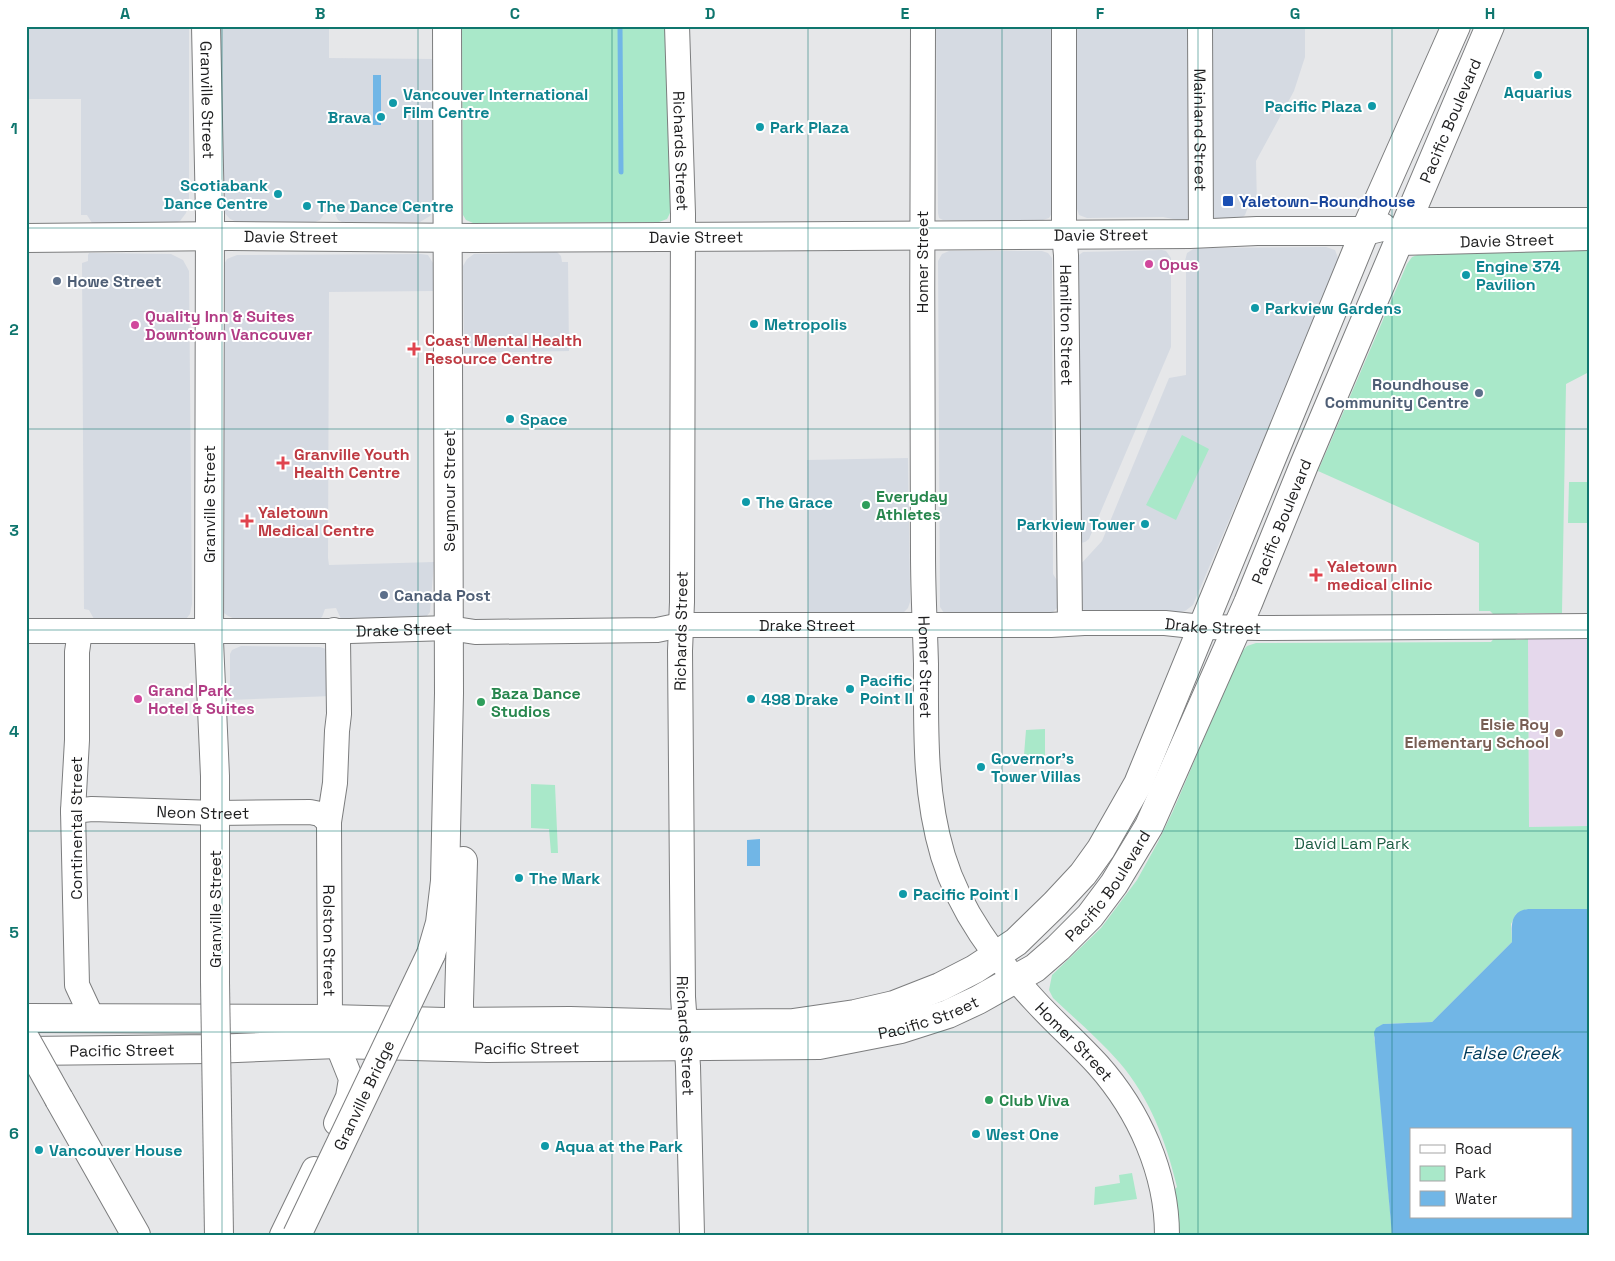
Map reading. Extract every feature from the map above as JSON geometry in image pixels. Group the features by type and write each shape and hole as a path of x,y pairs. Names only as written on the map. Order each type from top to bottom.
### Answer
{"main road":[{"name":"Granville Street","path":"206,26 210,236 209,631 216,813 215,982 219,1235"},
{"name":"Seymour Street","path":"431,954 440,923 445,881 449,693 447,26"},
{"name":"Pacific Boulevard","path":"996,956 1016,942 1083,874 1101,849 1138,784 1365,231 1456,26"},
{"name":"Pacific Boulevard","path":"1016,979 1036,968 1090,916 1134,854 1150,826 1237,627 1490,26"},
{"name":"Davie Street","path":"26,238 210,236 448,238 1201,234 1257,231 1403,231"},
{"path":"449,693 466,715 459,1034"},
{"name":"Granville Bridge","path":"297,1235 431,954"},
{"name":"Pacific Street","path":"686,1035 793,1023 855,1014 894,1005 940,987 996,956"},
{"name":"Pacific Street","path":"26,1018 96,1018 333,1031 459,1034 570,1021 686,1035 819,1045 901,1029 948,1014 1016,979"},
{"name":"Pacific Street","path":"26,1051 212,1049 333,1031"},
{"path":"26,1040 136,1235"}],"street":[{"name":"Richards Street","path":"677,26 683,236 680,651 682,886 692,1235"},
{"name":"Homer Street","path":"923,26 924,624 928,784 935,823 944,859 955,888 978,932 1037,1003 1100,1067 1134,1116 1158,1169 1166,1209 1167,1235"},
{"name":"Hamilton Street","path":"1064,26 1064,234 1066,255 1070,623"},
{"name":"Mainland Street","path":"1200,26 1201,234"},
{"name":"Davie Street","path":"1403,231 1589,220"},
{"name":"Davie Street","path":"1403,231 1589,238"},
{"name":"Drake Street","path":"26,631 449,628 481,632 656,630 681,626 1051,625 1070,623 1165,623 1202,627 1589,626"},
{"name":"Rolston Street","path":"282,1235 348,1097 351,1079 333,1031 329,822 335,783 339,714 338,640 334,630"},
{"name":"Continental Street","path":"80,631 77,652 77,740 73,811 77,985 90,1015 96,1018"},
{"name":"Neon Street","path":"73,811 310,812 320,814 329,822"},
{"path":"212,1049 214,1235"},
{"path":"55,1052 59,1083 148,1235"}],"shaded area":[{"path":"26,26 189,26 189,203 186,213 180,221 174,223 92,223 87,215 81,215 81,99 26,99"},
{"path":"219,26 329,26 329,58 432,59 433,210 430,216 420,222 342,222 338,220 335,214 324,214 320,220 315,222 237,222 230,219 223,211"},
{"path":"936,26 1051,26 1052,213 1049,218 1043,220 943,220 939,218"},
{"path":"1075,26 1187,26 1188,194 1190,195 1190,220 1163,217 1087,218 1079,215 1077,209"},
{"path":"1211,26 1305,26 1305,57 1294,91 1256,161 1257,206 1248,207 1242,218 1213,220"},
{"path":"1326,247 1335,250 1338,264 1193,605 1185,611 1176,613 1087,611 1082,609 1078,606 1079,566 1102,541 1169,378 1186,375 1186,271 1184,265 1187,253 1195,248"},
{"path":"949,251 1042,251 1048,253 1052,258 1053,574 1058,582 1058,607 1052,613 947,614 940,607 938,261 942,254"},
{"path":"1166,251 1171,258 1171,347 1089,539 1081,543 1077,259 1083,252"},
{"path":"557,252 561,256 562,262 568,262 569,351 464,353 463,266 467,259 474,254"},
{"path":"89,253 171,254 183,260 189,271 192,604 190,614 186,619 94,619 89,610 84,609 82,263 88,261"},
{"path":"237,255 428,255 433,263 433,291 329,292 328,558 329,565 434,562 430,612 426,617 419,618 341,619 336,608 325,609 322,617 319,619 235,619 228,616 224,613 222,607 223,266 227,259"},
{"path":"908,458 910,602 908,608 902,614 808,616 807,460"},
{"name":"Elsie Roy Elementary School","path":"1528,639 1589,639 1589,826 1529,827"},
{"path":"241,646 320,647 329,650 332,696 230,700 230,654 232,650"}],"green space":[{"path":"462,26 669,26 672,209 667,219 659,222 473,223 466,220 463,215"},
{"path":"1589,250 1589,372 1566,384 1562,613 1518,613 1512,617 1494,615 1490,611 1479,611 1479,543 1318,471 1407,264 1412,257 1423,253"},
{"path":"1182,435 1209,449 1176,520 1146,505"},
{"path":"1569,482 1589,482 1589,523 1568,523"},
{"name":"David Lam Park","path":"1514,636 1516,640 1528,639 1529,827 1589,826 1589,909 1528,909 1516,914 1511,924 1512,942 1432,1022 1383,1024 1374,1037 1377,1051 1392,1235 1179,1235 1173,1191 1177,1187 1168,1153 1156,1121 1140,1090 1119,1062 1053,998 1049,990 1052,975 1101,928 1137,880 1173,811 1240,654 1247,646 1256,643 1491,642 1495,637"},
{"path":"1045,729 1045,758 1026,758 1026,755 1024,755 1026,730"},
{"path":"531,784 555,785 558,853 551,853 549,829 531,828"},
{"path":"1132,1173 1137,1199 1094,1205 1095,1187 1120,1183 1119,1175"}],"water":[{"path":"373,75 381,75 381,125 373,125"},
{"path":"760,839 760,866 747,866 747,840"},
{"name":"False Creek","path":"1528,909 1589,909 1589,1235 1392,1235 1374,1032 1376,1028 1383,1024 1432,1022 1512,942 1513,921 1517,913"}],"waterway":[{"path":"620,26 621,172"}],"place":[{"name":"Aquarius","path":"1538,75"},
{"name":"Vancouver International Film Centre","path":"393,103"},
{"name":"Pacific Plaza","path":"1372,106"},
{"name":"Brava","path":"381,117"},
{"name":"Park Plaza","path":"760,127"},
{"name":"Scotiabank Dance Centre","path":"278,194"},
{"name":"Yaletown–Roundhouse","path":"1228,201"},
{"name":"The Dance Centre","path":"307,206"},
{"name":"Opus","path":"1149,264"},
{"name":"Engine 374 Pavilion","path":"1466,275"},
{"name":"Howe Street","path":"57,281"},
{"name":"Parkview Gardens","path":"1255,308"},
{"name":"Metropolis","path":"754,324"},
{"name":"Quality Inn & Suites Downtown Vancouver","path":"135,325"},
{"name":"Coast Mental Health Resource Centre","path":"414,349"},
{"name":"Roundhouse Community Centre","path":"1479,393"},
{"name":"Space","path":"510,419"},
{"name":"Granville Youth Health Centre","path":"283,463"},
{"name":"The Grace","path":"746,502"},
{"name":"Everyday Athletes","path":"866,505"},
{"name":"Yaletown Medical Centre","path":"247,521"},
{"name":"Parkview Tower","path":"1145,524"},
{"name":"Yaletown medical clinic","path":"1316,575"},
{"name":"Canada Post","path":"384,595"},
{"name":"Pacific Point II","path":"850,689"},
{"name":"Grand Park Hotel & Suites","path":"138,699"},
{"name":"498 Drake","path":"751,699"},
{"name":"Baza Dance Studios","path":"481,702"},
{"name":"Elsie Roy Elementary School","path":"1559,733"},
{"name":"Governor's Tower Villas","path":"981,767"},
{"name":"The Mark","path":"519,878"},
{"name":"Pacific Point I","path":"903,894"},
{"name":"Club Viva","path":"989,1100"},
{"name":"West One","path":"976,1134"},
{"name":"Aqua at the Park","path":"545,1146"},
{"name":"Vancouver House","path":"39,1150"}]}
